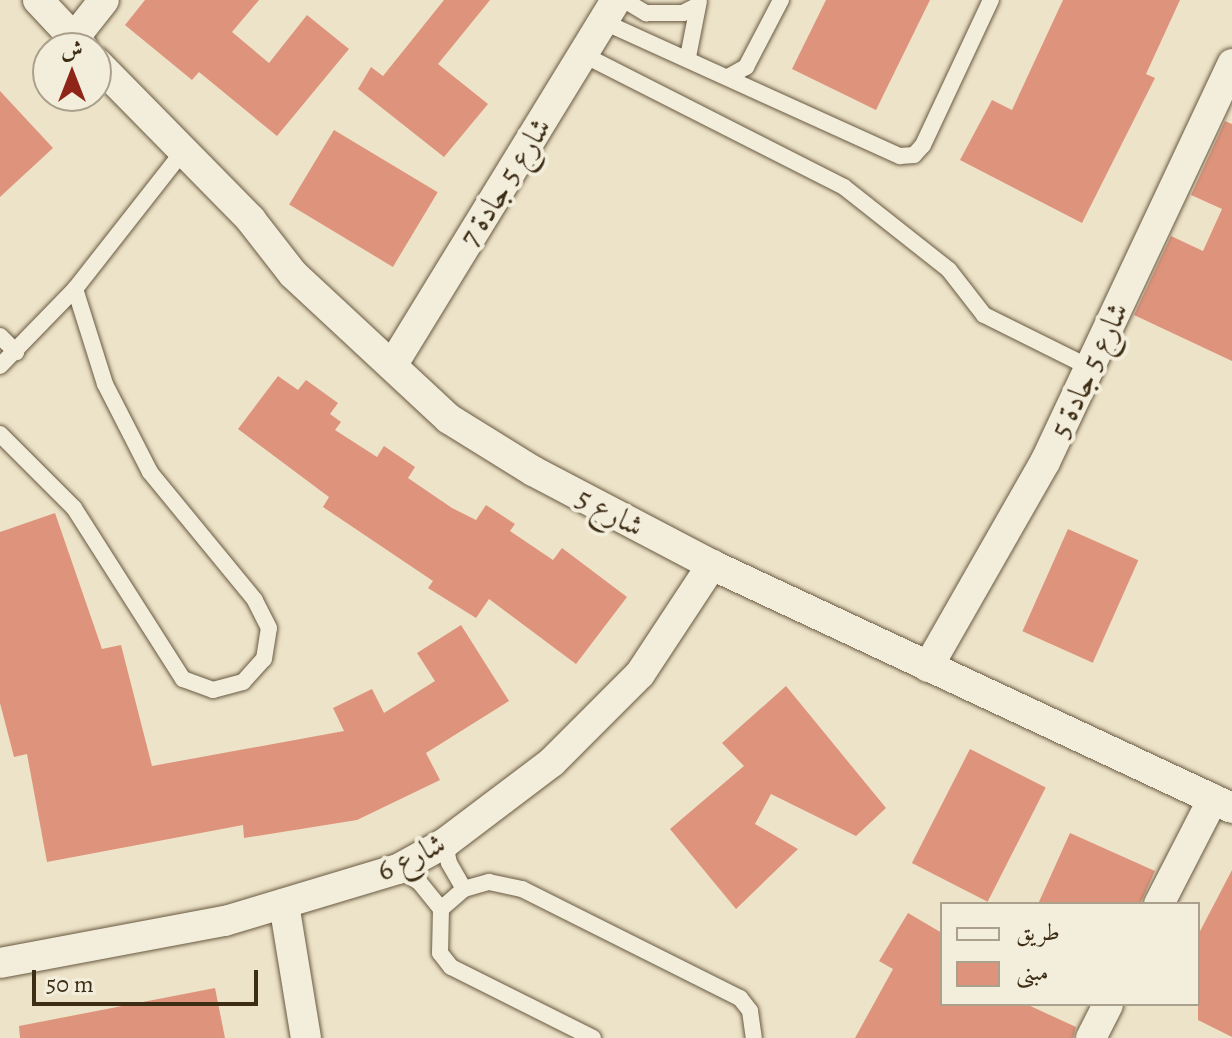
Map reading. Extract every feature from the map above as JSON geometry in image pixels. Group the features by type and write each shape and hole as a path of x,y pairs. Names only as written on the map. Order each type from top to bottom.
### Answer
{"street":[{"path":"38,0 69,32"},
{"path":"85,32 104,0"},
{"name":"شارع 5 جادة 7","path":"393,364 615,7"},
{"name":"شارع 5 جادة 5","path":"928,667 1045,462 1232,64"},
{"name":"شارع 5","path":"112,79 181,154 251,220 293,274 449,419 533,471 712,565 1222,803"},
{"name":"شارع 6","path":"0,963 225,921 398,869 445,843 552,762 640,674 712,565"},
{"path":"1160,902 1222,803"},
{"path":"284,904 306,1038"},
{"path":"1091,1038 1107,1006"}],"lane":[{"path":"728,77 746,67 781,0"},
{"path":"615,7 688,57 728,77 890,153 914,155 991,0"},
{"path":"688,57 698,3"},
{"path":"615,7 646,13 683,13 698,3"},
{"path":"584,55 844,187 949,270 984,315 1091,368"},
{"path":"0,366 75,289 181,154"},
{"path":"0,434 74,508 183,679 213,690 243,682 264,659 269,628 255,600 150,472 105,384 75,289"},
{"path":"0,336 16,352"},
{"path":"445,843 449,863 464,889"},
{"path":"398,869 420,883 441,909 440,953 451,967 593,1038"},
{"path":"441,909 464,889 489,882 522,889 740,998 750,1011 754,1038"}],"building":[{"path":"145,0 259,0 232,32 269,63 307,15 349,49 277,136 199,72 192,80 125,25"},
{"path":"444,0 490,0 438,64 488,104 444,157 358,89 371,67 383,76"},
{"path":"826,0 930,0 876,110 792,69"},
{"path":"1063,0 1180,0 1146,74 1155,78 1082,223 960,160 992,100 1012,110"},
{"path":"0,91 53,148 0,197"},
{"path":"1225,121 1232,124 1232,361 1134,315 1171,236 1203,251 1222,209 1191,195"},
{"path":"334,130 438,192 393,267 289,205"},
{"path":"278,376 298,390 306,380 338,403 330,414 341,422 335,430 377,457 384,446 415,467 408,478 452,508 476,520 486,505 515,524 510,531 553,560 562,548 627,597 576,664 489,599 476,618 428,588 433,581 323,507 329,497 238,429"},
{"path":"55,513 102,649 121,645 152,766 344,731 333,708 372,689 384,713 435,681 417,653 461,625 509,701 426,753 440,780 357,820 244,838 243,825 47,862 27,754 14,757 0,703 0,532"},
{"path":"1068,529 1138,560 1093,663 1022,631"},
{"path":"786,686 886,808 856,836 771,794 755,824 798,849 736,909 670,829 744,766 722,743"},
{"path":"970,749 1046,788 988,902 912,863"},
{"path":"1070,833 1155,871 1141,902 1039,902"},
{"path":"1232,870 1232,1037 1198,1020 1200,931"},
{"path":"908,913 940,932 940,1006 1030,1006 1076,1027 1073,1038 855,1038 893,969 879,961"},
{"path":"215,988 225,1038 20,1038 19,1026"}]}
